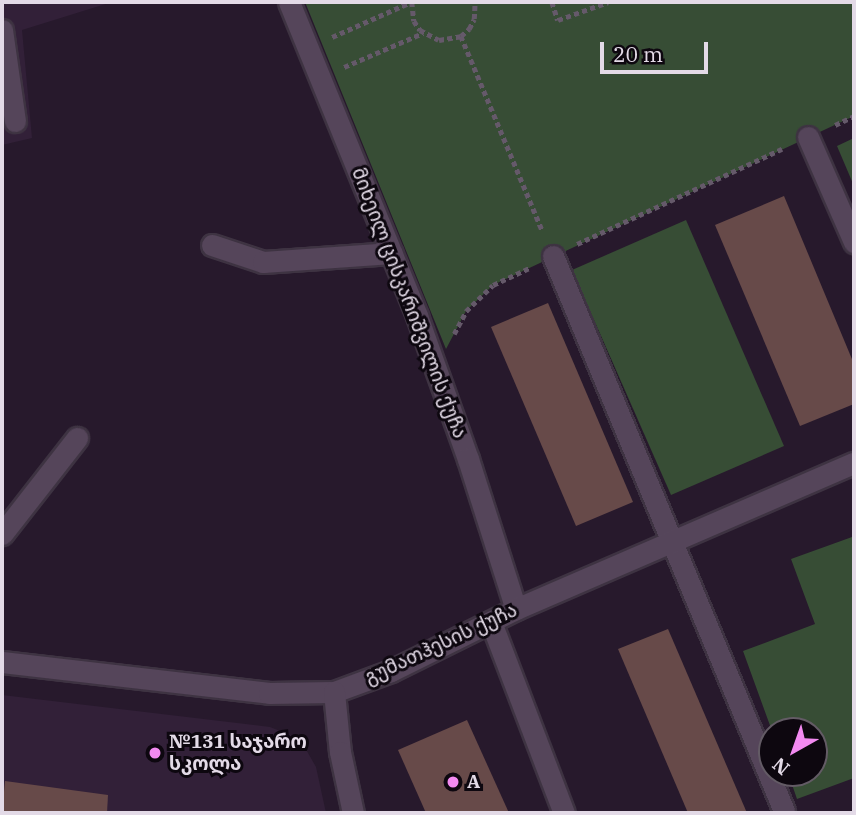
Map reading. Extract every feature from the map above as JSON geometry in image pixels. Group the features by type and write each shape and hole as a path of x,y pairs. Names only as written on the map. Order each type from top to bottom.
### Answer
{"street":[{"name":"მიხეილ ცისკარიშვილის ქუჩა","path":"289,2 392,253 436,369 516,609"},
{"path":"2,30 15,121"},
{"path":"808,137 854,242"},
{"path":"212,246 263,262 392,253"},
{"path":"553,256 784,811"},
{"path":"2,534 77,438"},
{"name":"გუმათჰესის ქუჩა","path":"2,662 269,693 334,692 391,671 516,609 670,540 854,463"},
{"path":"491,622 564,813"},
{"path":"334,692 340,752 353,813"}],"path":[{"path":"309,48 412,2 414,21 424,33 439,40 461,36 474,19 475,2"},
{"path":"552,2 558,20 608,2"},
{"path":"320,77 424,33"},
{"path":"461,36 553,256"},
{"path":"436,369 466,311 493,285 854,116"}],"shaded area":[{"path":"2,2 112,2 22,30 32,138 2,145"},
{"name":"№131 საჯარო სკოლა","path":"2,695 270,727 300,739 316,767 326,813 2,813"}],"green space":[{"path":"305,2 854,2 854,116 493,285 466,311 446,349"},
{"path":"854,138 854,186 837,146"},
{"path":"686,220 784,446 671,495 572,270"},
{"path":"852,537 854,778 797,799 793,787 828,787 828,717 767,717 743,651 815,624 791,559"}],"building":[{"path":"784,196 854,364 854,404 800,426 715,225"},
{"path":"548,303 633,502 576,526 491,327"},
{"path":"668,629 747,813 688,813 618,649"},
{"name":"A","path":"467,720 509,813 426,813 398,750"},
{"path":"5,781 108,795 107,813 2,813"}],"place":[{"name":"№131 საჯარო სკოლა","path":"155,753"},
{"name":"A","path":"453,782"}]}
